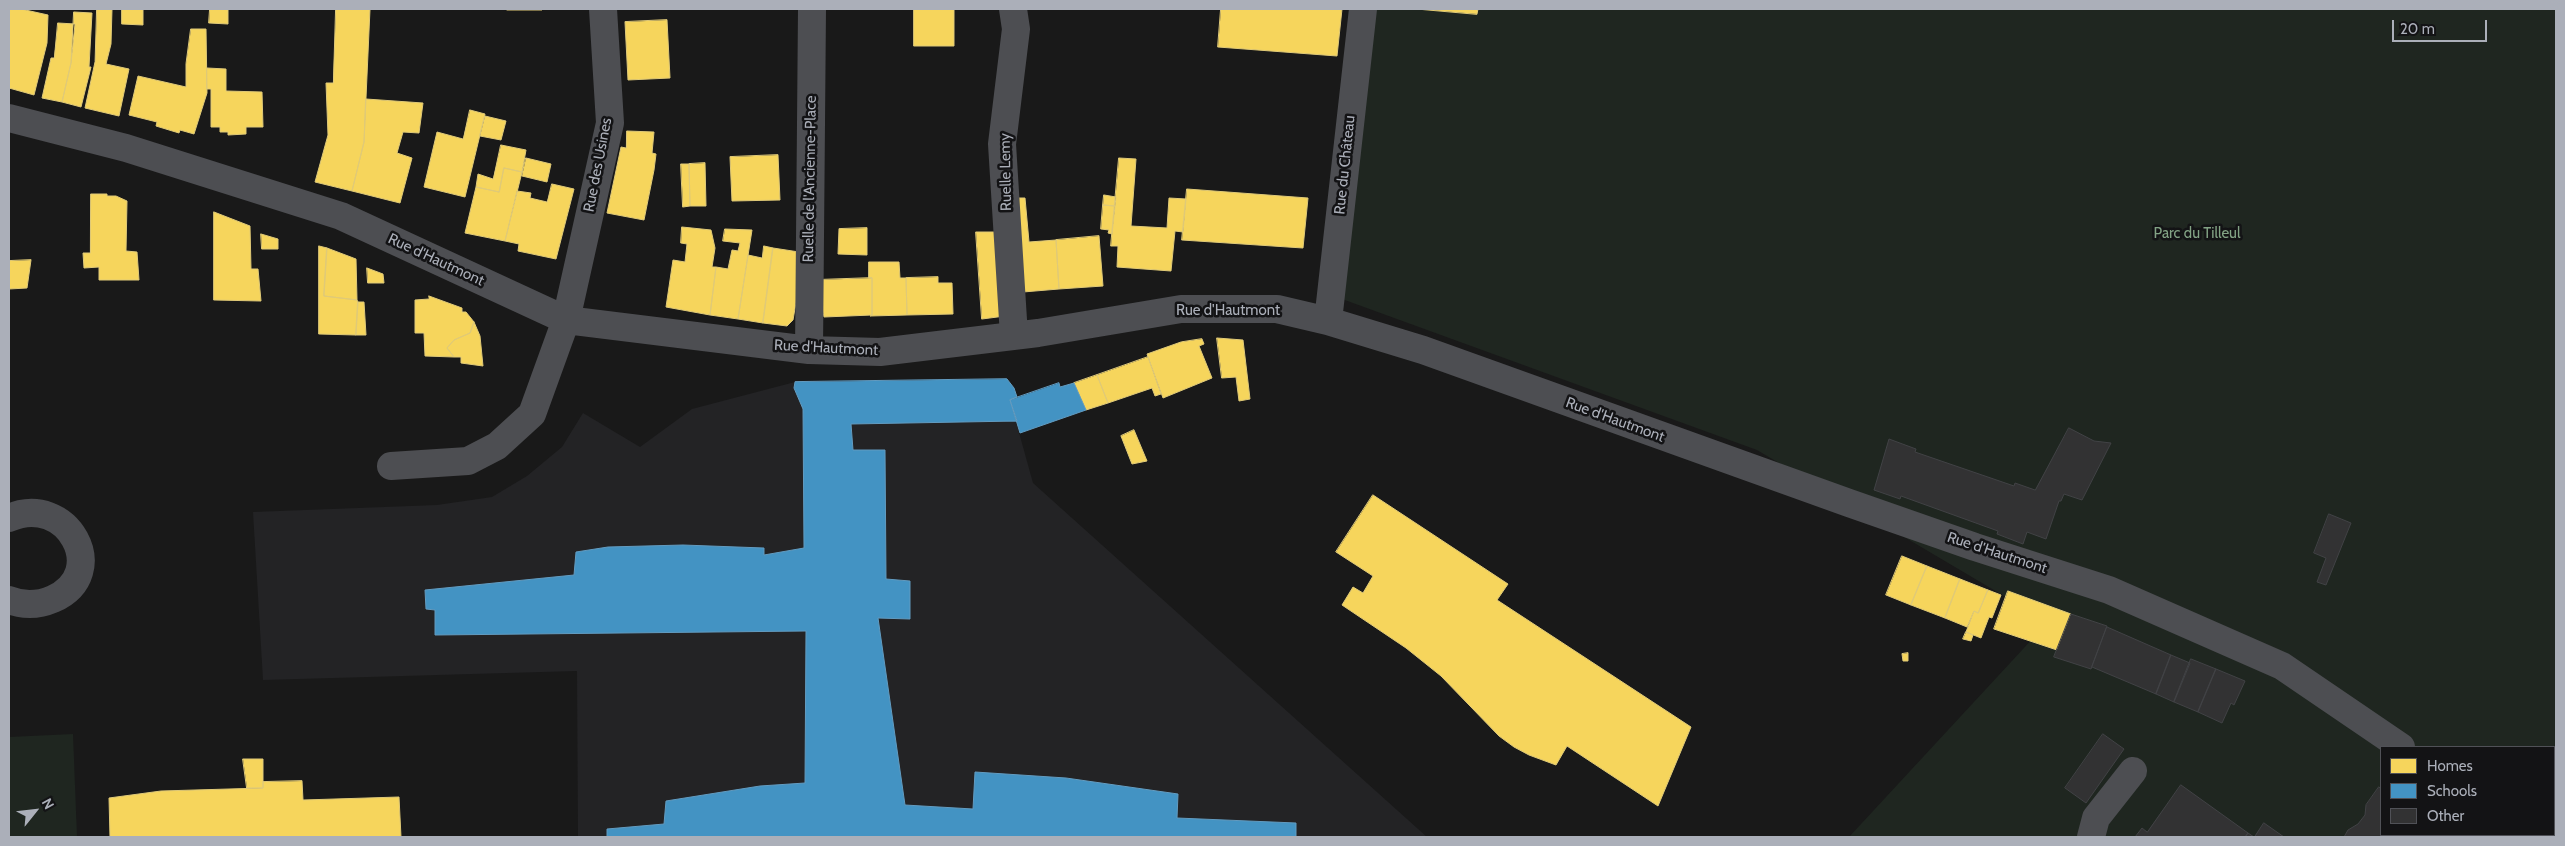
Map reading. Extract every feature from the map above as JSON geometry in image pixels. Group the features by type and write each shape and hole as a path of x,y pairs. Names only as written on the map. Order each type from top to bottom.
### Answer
{"street":[{"name":"Rue des Usines","path":"391,466 468,461 497,446 532,414 566,320 610,123 603,9"},
{"name":"Ruelle de l'Ancienne-Place","path":"809,350 812,9"},
{"name":"Ruelle Lemy","path":"1013,9 1016,29 1002,144 1014,336"},
{"name":"Rue du Château","path":"1328,321 1363,9"},
{"name":"Rue d'Hautmont","path":"9,118 126,148 341,216 566,320 809,350 880,352 1014,336 1181,309 1277,309 1328,321 1423,350 1885,516 2109,590 2282,666 2400,746"},
{"path":"9,518 17,514 42,513 62,522 76,540 81,555 78,575 70,588 60,596 40,605 9,600"},
{"path":"2091,837 2096,818 2133,771"}],"shaded area":[{"path":"1007,379 1014,388 1016,398 1010,400 1033,483 1427,837 578,837 577,671 263,680 253,512 437,505 492,497 527,476 562,447 583,413 640,447 692,409 795,382"}],"green space":[{"name":"Parc du Tilleul","path":"1370,9 2556,9 2556,837 1849,837 2048,622 1757,450 1342,299"},
{"path":"73,734 77,837 9,837 9,737"}],"building: Homes":[{"path":"9,9 21,9 48,15 47,43 34,95 9,88"},
{"path":"97,9 112,9 111,44 106,64 129,69 119,116 85,108 95,62"},
{"path":"122,9 143,9 143,25 122,24"},
{"path":"210,9 228,9 228,24 209,23"},
{"path":"336,9 370,9 364,142 352,191 315,182 328,135 326,83 333,83"},
{"path":"542,9 542,10 507,10"},
{"path":"914,9 954,9 954,46 914,46"},
{"path":"1221,9 1342,9 1337,56 1218,47"},
{"path":"1417,9 1478,9 1477,14"},
{"path":"74,12 92,13 89,67 91,67 81,107 62,102 71,63"},
{"path":"667,20 670,78 628,80 625,22"},
{"path":"58,23 75,24 71,63 62,102 42,98 51,58 54,58"},
{"path":"191,29 206,29 207,93 194,134 180,130 179,133 156,126 157,122 129,115 138,76 186,87 186,64"},
{"path":"207,68 226,69 226,91 262,92 263,127 246,127 246,134 228,135 228,132 220,132 220,127 211,127 211,89 207,89"},
{"path":"366,99 423,103 419,133 403,132 397,153 412,158 400,203 352,191 364,142"},
{"path":"470,110 485,114 465,197 424,187 437,132 463,139"},
{"path":"485,116 506,121 501,140 480,136"},
{"path":"627,131 654,132 652,153 656,154 644,220 607,213 621,147 626,148"},
{"path":"501,145 526,150 522,172 504,168 499,192 476,187 478,174 493,179"},
{"path":"778,155 780,200 732,201 730,157"},
{"path":"526,158 551,164 547,182 522,176"},
{"path":"1119,158 1136,159 1131,226 1167,228 1169,198 1186,199 1183,232 1175,231 1171,271 1117,267 1118,246 1111,246"},
{"path":"705,163 706,206 690,206 689,164"},
{"path":"681,164 689,164 690,206 683,207"},
{"path":"504,168 522,172 505,241 465,233 476,187 499,192"},
{"path":"552,184 574,189 556,259 518,251 519,244 505,241 517,191 531,193 530,198 547,202"},
{"path":"1187,189 1308,198 1303,248 1182,240"},
{"path":"91,194 107,194 107,196 116,196 127,201 126,251 137,252 139,280 99,280 99,267 84,268 83,253 90,253"},
{"path":"1104,195 1116,197 1115,206 1103,205"},
{"path":"1018,198 1025,198 1029,242 1056,240 1059,289 1023,292"},
{"path":"1103,205 1115,206 1112,234 1108,233 1109,230 1101,229"},
{"path":"214,212 250,226 251,269 258,269 261,301 214,300"},
{"path":"682,227 711,230 715,248 712,267 716,267 710,315 666,307 673,260 685,262 687,244 681,243"},
{"path":"867,228 867,255 838,254 839,229"},
{"path":"725,229 752,230 738,319 710,315 716,267 728,269 732,250 738,251 740,243 723,241"},
{"path":"976,232 999,232 1005,316 982,319"},
{"path":"261,234 278,239 278,249 262,249"},
{"path":"1099,236 1103,286 1059,289 1056,240"},
{"path":"319,246 327,248 324,296 357,300 356,335 319,334"},
{"path":"764,246 773,248 763,323 738,319 748,255 762,258"},
{"path":"327,248 356,259 357,300 324,296"},
{"path":"773,248 799,252 799,285 793,320 787,326 763,323"},
{"path":"31,260 27,288 9,289 9,261"},
{"path":"869,262 899,262 900,278 906,278 907,315 870,316 872,315 872,278 869,278"},
{"path":"367,268 383,274 384,283 368,283"},
{"path":"938,277 938,283 952,283 953,314 907,315 906,278"},
{"path":"872,278 872,315 824,317 816,280"},
{"path":"429,296 462,308 462,312 466,312 474,322 470,333 454,340 447,348 454,357 425,356 424,333 415,333 415,300 429,299"},
{"path":"358,302 364,302 366,335 356,335"},
{"path":"474,322 480,336 483,366 461,363 461,357 454,357 447,348 454,340 470,333"},
{"path":"1217,338 1243,340 1250,399 1239,401 1236,377 1222,378"},
{"path":"1202,339 1204,344 1199,346 1212,378 1163,398 1147,354 1181,342"},
{"path":"1148,357 1161,394 1155,396 1152,388 1108,403 1097,375"},
{"path":"1097,375 1108,403 1086,410 1074,383"},
{"path":"1134,430 1147,461 1132,464 1121,436"},
{"path":"1373,495 1508,584 1497,600 1691,727 1658,806 1567,746 1556,765 1514,747 1499,736 1441,676 1406,648 1342,605 1353,587 1363,593 1373,576 1336,552"},
{"path":"1902,556 1927,566 1911,605 1886,595"},
{"path":"1927,566 1960,579 1945,618 1911,605"},
{"path":"1960,579 1988,590 1978,613 1974,611 1967,627 1945,618"},
{"path":"1988,590 2001,595 1992,618 1989,617 1981,638 1966,632 1974,611 1978,613"},
{"path":"2008,591 2071,614 2057,650 1994,629"},
{"path":"1966,632 1973,635 1971,641 1963,639"},
{"path":"1908,653 1908,661 1903,661 1902,654"},
{"path":"243,759 263,759 263,788 247,788"},
{"path":"302,781 303,800 399,797 401,837 110,837 109,798 161,791 263,788 263,782"}],"building: Schools":[{"path":"1007,379 1014,388 1017,397 1010,400 1017,421 851,424 853,450 885,450 886,579 910,581 910,619 878,618 905,805 973,809 975,772 1066,778 1178,794 1177,818 1296,823 1296,837 607,837 607,829 664,824 666,801 760,786 805,783 806,631 435,635 435,610 426,609 425,590 574,575 576,552 608,547 683,545 764,548 764,555 804,548 803,409 794,388 795,382"},
{"path":"1059,383 1060,387 1074,383 1086,410 1020,433 1010,400"}],"building: Other":[{"path":"2069,428 2094,441 2111,443 2082,500 2064,494 2061,501 2059,501 2046,539 2027,532 2023,544 1997,534 1998,531 1901,496 1900,499 1874,490 1889,439 1916,449 1915,452 2014,486 2015,483 2035,490"},
{"path":"2329,514 2351,523 2326,585 2317,582 2326,558 2314,553"},
{"path":"2071,614 2107,626 2091,669 2054,657"},
{"path":"2107,627 2171,655 2156,694 2092,667"},
{"path":"2171,655 2190,663 2174,702 2156,694"},
{"path":"2191,659 2216,669 2198,712 2174,702"},
{"path":"2216,669 2245,681 2234,705 2231,703 2222,723 2198,712"},
{"path":"2103,734 2124,749 2086,803 2065,788"},
{"path":"2181,785 2248,833 2245,837 2135,837 2142,828 2147,832"},
{"path":"2379,787 2380,836 2433,837 2344,837 2348,830 2358,824 2365,815 2366,805"},
{"path":"2264,823 2284,837 2254,837"},
{"path":"2248,833 2254,837 2245,837"}]}
